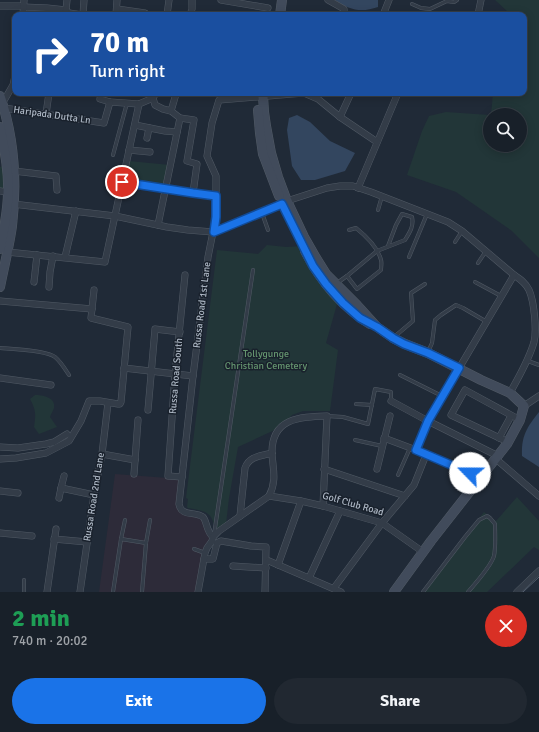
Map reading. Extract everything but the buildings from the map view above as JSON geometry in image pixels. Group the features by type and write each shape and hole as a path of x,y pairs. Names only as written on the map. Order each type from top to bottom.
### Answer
{"street":[{"path":"0,6 24,4 66,10 67,0"},
{"path":"83,12 84,0"},
{"path":"116,12 117,0"},
{"path":"167,12 169,0"},
{"path":"191,12 192,0"},
{"path":"221,0 268,8"},
{"path":"280,12 282,0"},
{"path":"287,12 288,0"},
{"path":"328,0 344,9 344,12"},
{"path":"384,12 388,0"},
{"path":"479,12 481,0"},
{"path":"0,286 4,192 7,168 2,103 12,87"},
{"path":"46,114 49,96"},
{"path":"100,96 110,102 139,104 153,96"},
{"path":"155,96 156,105 180,118 194,120 187,161 197,164 193,193"},
{"path":"171,112 175,96"},
{"path":"218,96 219,100 253,96"},
{"path":"261,96 258,115 263,154 313,266 326,284 343,303 360,318 404,344 428,353 510,393 524,406"},
{"path":"311,96 318,99 340,117 377,142"},
{"path":"340,117 350,96"},
{"path":"358,188 397,96"},
{"name":"Russa Road 1st Lane","path":"214,537 209,532 202,516 185,512 179,508 179,504 208,257 216,217 216,176 207,156 212,123 219,100"},
{"name":"Haripada Dutta Ln","path":"2,103 46,114 104,122 110,102"},
{"path":"2,246 37,255 105,262 139,104"},
{"path":"158,225 180,118"},
{"path":"2,246 12,228 14,171 10,140 3,123"},
{"path":"135,125 178,132"},
{"path":"147,138 149,128"},
{"path":"129,150 150,152"},
{"path":"14,171 56,176 57,190"},
{"path":"122,182 216,196"},
{"path":"13,204 115,216 188,230 214,232 285,203 327,188 353,186 382,196 448,222 462,231 523,281 529,290 533,302 535,331 534,341 510,393"},
{"path":"285,203 326,274 377,327"},
{"path":"64,257 76,211"},
{"path":"34,282 37,255"},
{"path":"49,287 53,256"},
{"name":"Russa Road South","path":"182,477 168,476 185,275"},
{"path":"416,450 428,421 442,396 514,275"},
{"path":"0,459 46,454 69,441 81,421 90,401 120,404 128,327 91,318 94,290"},
{"path":"0,301 92,309"},
{"path":"148,410 155,329 180,332"},
{"path":"124,368 193,376"},
{"path":"0,378 51,385"},
{"path":"508,442 450,414 465,390 516,418"},
{"path":"499,438 524,406 539,396"},
{"path":"391,401 497,457 539,496"},
{"name":"Russa Road 2nd Lane","path":"80,592 94,495 102,454 108,403"},
{"path":"198,592 204,556 214,537 225,526 269,496 274,485 272,454 274,437 276,432 285,423 307,417 327,416 323,506"},
{"path":"377,469 390,416"},
{"path":"394,592 508,442 516,418"},
{"path":"134,474 138,420"},
{"path":"0,447 18,448 46,444 54,442 67,434"},
{"path":"384,438 481,478"},
{"path":"102,454 135,460"},
{"path":"240,516 246,464 251,458 272,454"},
{"path":"334,588 382,523 414,485 426,455"},
{"path":"324,469 405,496"},
{"path":"59,498 64,476"},
{"path":"61,488 94,495"},
{"path":"0,491 18,493"},
{"name":"Golf Club Road","path":"269,496 323,506 382,523 423,552"},
{"path":"278,565 301,501"},
{"path":"309,578 340,511"},
{"path":"47,592 56,529"},
{"path":"0,533 32,536"},
{"path":"54,540 87,542"},
{"path":"204,556 213,559 217,544 221,541 266,547 265,592"},
{"path":"269,561 341,592"},
{"path":"233,566 266,568"},
{"path":"517,592 539,571"}],"lane":[{"path":"412,4 430,10 447,1 454,2 456,0"},
{"path":"113,154 127,103"},
{"path":"378,210 382,196"},
{"path":"262,213 268,230"},
{"path":"336,284 377,251 405,240 412,228 412,217 402,214 388,246"},
{"path":"409,257 427,214"},
{"path":"347,276 357,289 381,270 382,261 377,251 363,233 356,228 349,230"},
{"path":"455,242 462,231"},
{"path":"478,263 486,251"},
{"path":"214,537 252,270"},
{"path":"475,282 502,297"},
{"path":"393,338 413,321 411,293 425,284"},
{"path":"428,353 432,343 435,320 456,305 487,322"},
{"path":"0,348 40,352 55,357 69,375"},
{"path":"526,361 539,366"},
{"path":"400,375 442,396"},
{"path":"327,416 343,417 368,424 375,389 391,392 391,401"},
{"path":"356,404 372,405"},
{"path":"355,440 382,446"},
{"path":"398,476 410,448"},
{"path":"423,592 465,537 480,520 486,516 495,524 494,557 468,592"},
{"path":"114,592 125,520"},
{"path":"142,592 146,544 150,520"},
{"path":"121,539 146,544"},
{"path":"194,549 204,556"},
{"path":"24,580 24,592"}],"shaded area":[{"path":"115,474 181,479 177,509 202,517 211,537 196,592 99,592"}],"green space":[{"path":"495,0 539,0 539,258 512,231 456,192 407,175 422,131 429,116 446,112 483,115 483,152 527,152 527,108 492,108 493,96 527,96 527,12 508,12"},
{"path":"219,96 237,96 219,98"},
{"path":"129,161 170,165 165,188 124,181"},
{"path":"3,166 6,190 0,189 0,167"},
{"name":"Tollygunge Christian Cemetery","path":"267,245 286,247 305,246 339,297 326,343 338,350 330,411 303,411 292,415 279,428 238,447 226,524 217,529 208,514 187,507 188,499 186,498 217,250 258,254"},
{"path":"35,395 48,397 53,401 54,408 50,417 57,427 39,434 34,427 35,413 30,399"},
{"path":"517,497 539,521 539,550 534,547 487,592 424,592 484,512 496,521"}],"water":[{"path":"335,0 378,0 378,7 366,10 355,10"},
{"path":"297,115 310,122 330,141 355,153 345,171 315,180 301,180 292,166 287,130 289,118"},
{"path":"539,412 539,467 522,456 522,449 526,432 531,422"}],"tram line":[{"path":"523,592 539,577"}],"route":[{"path":"122,182 216,196 214,232 282,204 313,266 326,284 343,303 360,318 393,338 459,368 428,421 416,450 470,473"}]}
